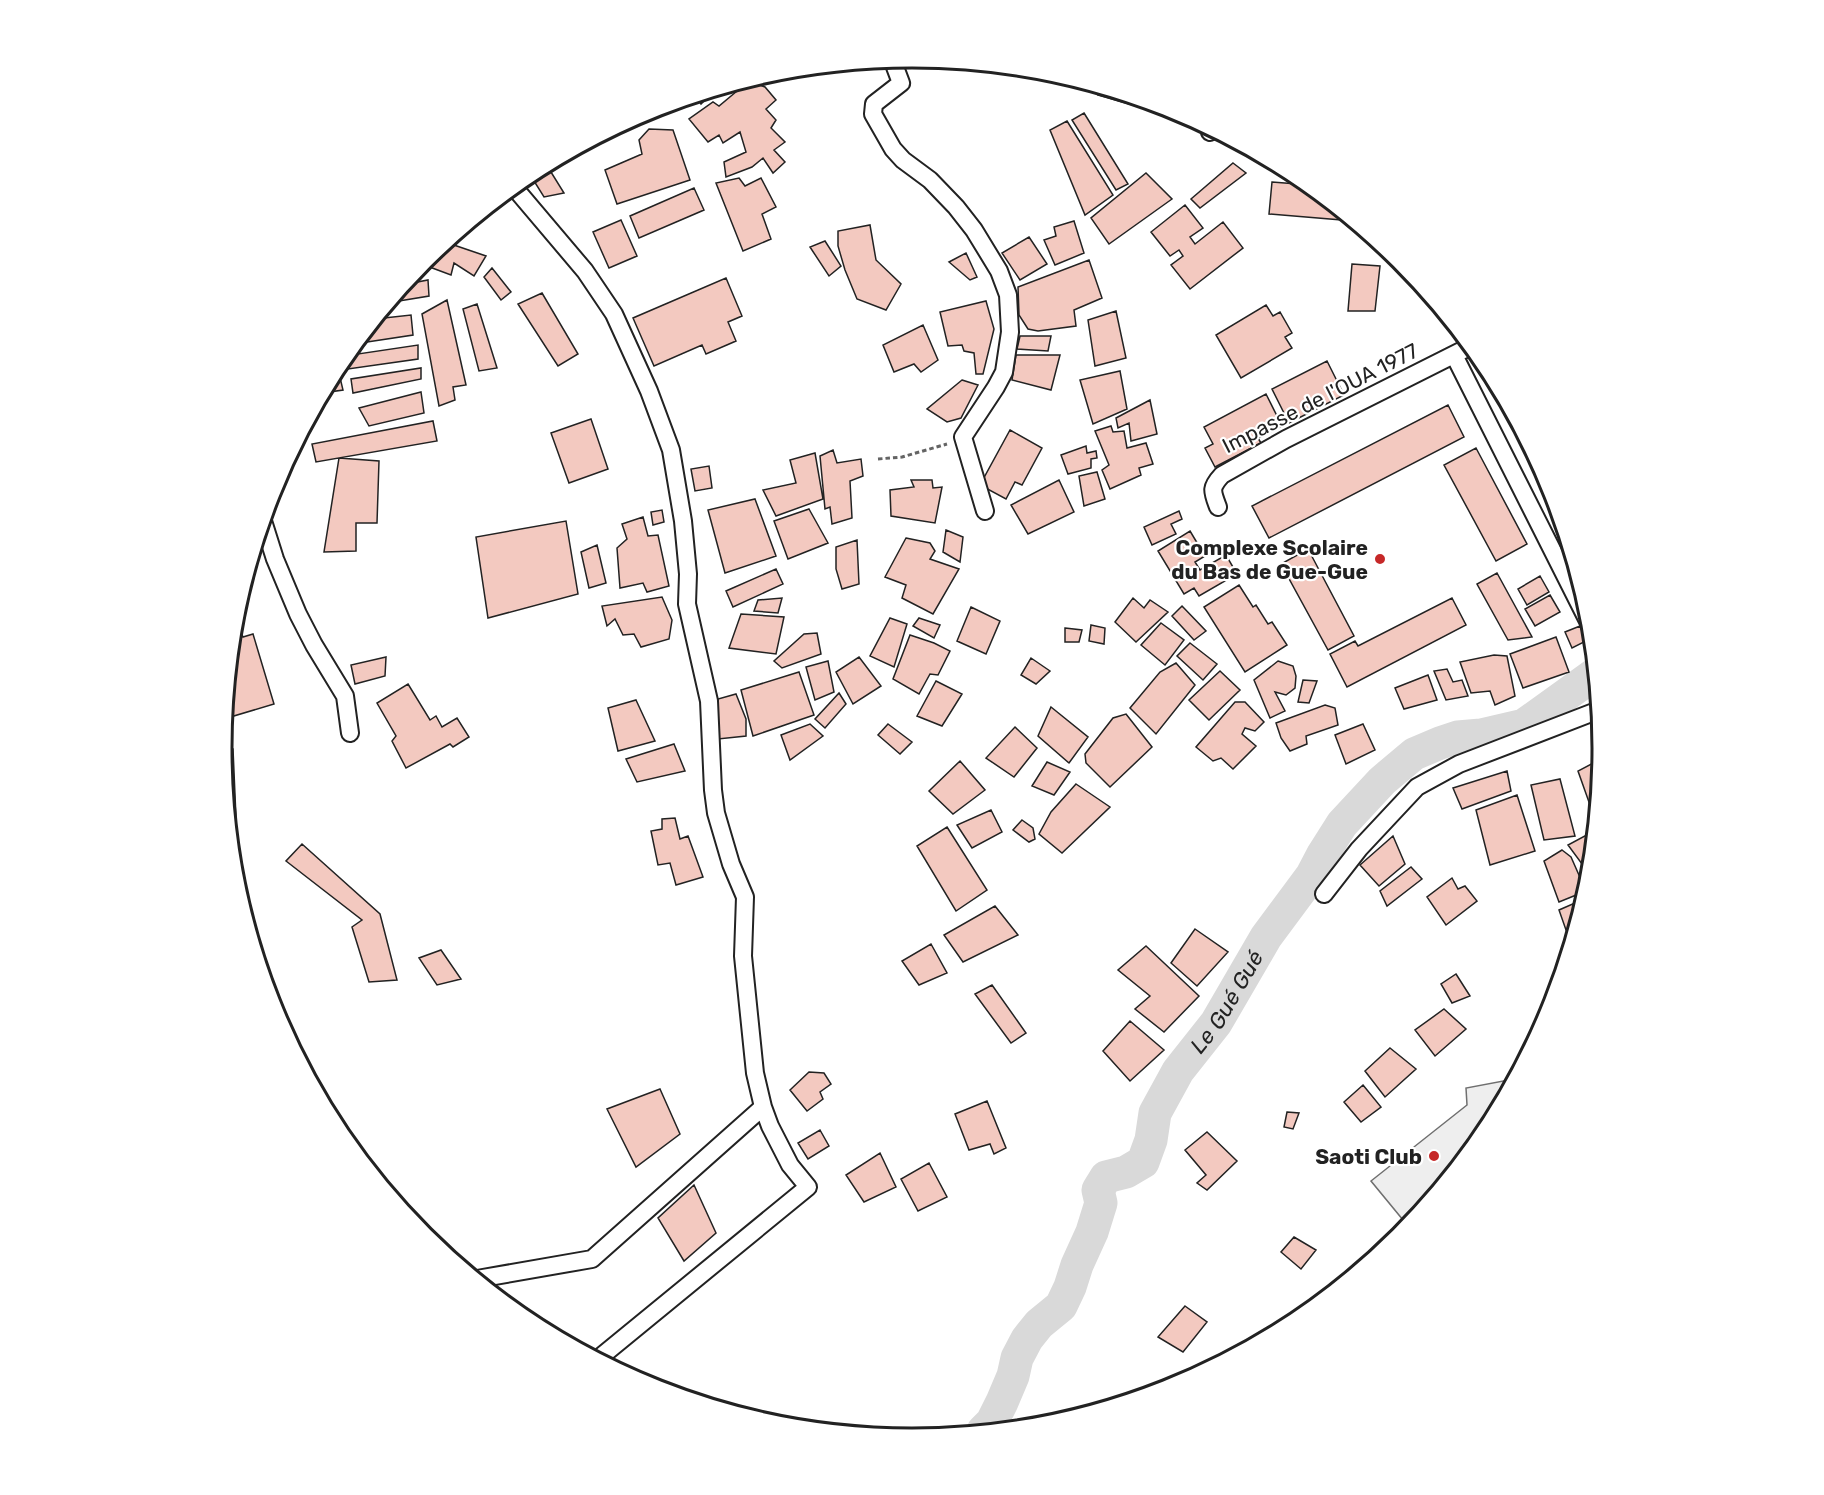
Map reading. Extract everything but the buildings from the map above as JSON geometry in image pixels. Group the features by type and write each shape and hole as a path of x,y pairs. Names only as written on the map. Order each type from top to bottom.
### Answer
{"street":[{"path":"896,68 902,83 874,104 873,114 892,149 930,180 975,230 999,271 1008,295 1010,332 1004,372 963,437 985,512"},
{"path":"519,193 585,271 609,305 649,391 671,450 681,502 688,574 687,604 709,701 716,813 731,864 745,897 744,965 755,1073 763,1107 790,1165 808,1187 605,1354"},
{"name":"Impasse de l'OUA 1977","path":"1218,507 1212,492 1214,483 1222,475 1287,439 1463,350"},
{"path":"1454,355 1574,593"},
{"path":"267,533 298,614 345,696 350,733"},
{"path":"1324,894 1359,849 1417,787 1459,764 1591,713"},
{"path":"486,1277 592,1259 763,1107"}],"path":[{"path":"878,459 902,457 941,447 963,437"}],"shaded area":[{"name":"Saoti Club","path":"1505,1081 1451,1161 1402,1219 1371,1181 1467,1105 1466,1088"}],"waterway":[{"name":"Le Gué Gué","path":"991,1423 1027,1339 1039,1324 1061,1306 1070,1287 1101,1203 1098,1190 1106,1177 1126,1172 1143,1162 1151,1140 1155,1113 1178,1071 1216,1023 1266,937 1312,875 1342,824 1382,781 1414,754 1458,737 1481,735 1524,725 1588,679"}],"place":[{"name":"Complexe Scolaire du Bas de Gue-Gue","path":"1380,559"},
{"name":"Saoti Club","path":"1434,1156"}]}
